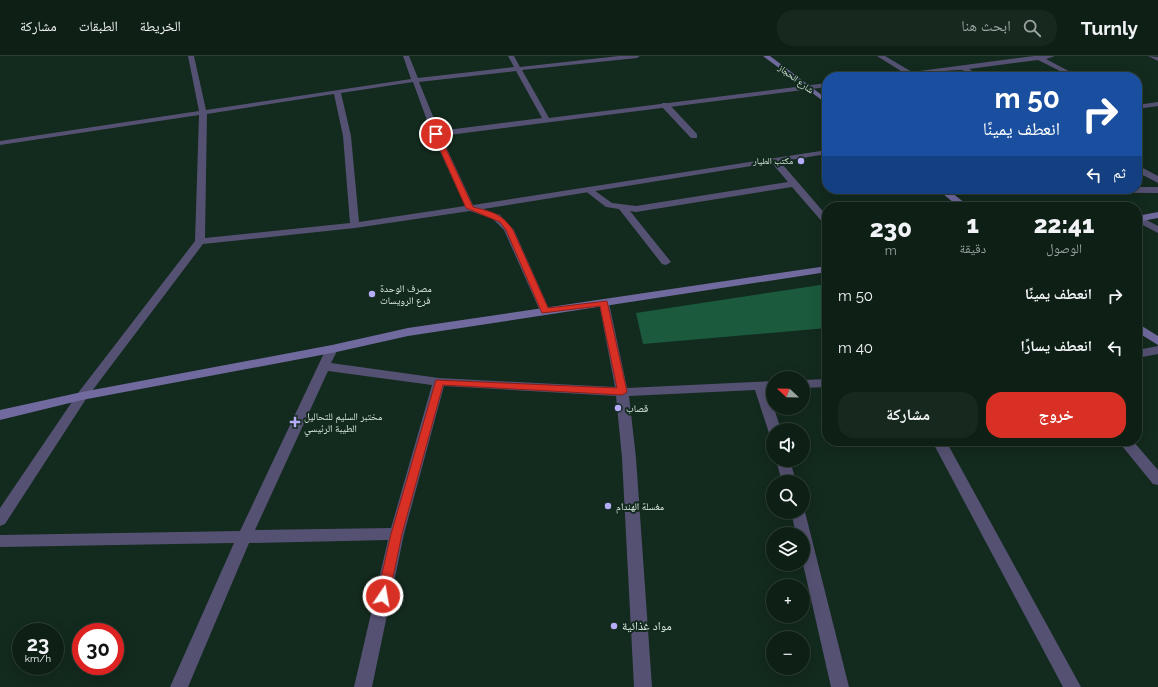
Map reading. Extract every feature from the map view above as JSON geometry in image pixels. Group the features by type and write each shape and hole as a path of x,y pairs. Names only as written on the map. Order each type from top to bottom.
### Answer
{"street":[{"path":"0,520 82,396 200,241 203,113 191,56"},
{"path":"406,56 436,134 470,208 502,220 509,230 545,311"},
{"path":"511,56 547,120"},
{"path":"0,143 415,80 637,56"},
{"name":"شارع الحجاز","path":"766,56 822,98"},
{"path":"880,56 908,72"},
{"path":"928,72 1052,56"},
{"path":"1151,56 1158,59"},
{"path":"1036,57 1067,72"},
{"path":"962,68 970,72"},
{"path":"436,134 822,86"},
{"path":"337,92 347,136 355,225"},
{"path":"1142,106 1158,104"},
{"path":"665,105 694,136"},
{"path":"200,241 355,225 822,153"},
{"path":"774,160 822,216"},
{"path":"1142,171 1158,180"},
{"path":"588,190 609,205 636,209 794,184"},
{"path":"1142,190 1158,190"},
{"path":"948,194 958,202"},
{"path":"623,208 666,262"},
{"path":"1142,218 1158,215"},
{"path":"1142,221 1158,230"},
{"path":"0,415 82,396 332,349 408,332 822,270"},
{"path":"604,303 622,392 629,458 643,687"},
{"path":"1142,330 1158,341"},
{"path":"179,687 244,537 332,349"},
{"path":"1142,353 1158,350"},
{"path":"324,366 439,382 622,392 766,385"},
{"path":"363,687 397,534 439,382"},
{"path":"810,384 822,383"},
{"path":"760,385 772,423"},
{"path":"942,446 1072,687"},
{"path":"1130,446 1158,480"},
{"path":"800,519 840,687"},
{"path":"0,541 397,534"}],"green space":[{"path":"822,285 822,328 643,344 636,313"}],"place":[{"name":"مكتب الطيار","path":"801,161"},
{"name":"مصرف الوحدة فرع الرويسات","path":"372,294"},
{"name":"قصاب","path":"618,408"},
{"name":"مختبر السليم للتحاليل الطيبة الرئيسي","path":"295,422"},
{"name":"مغسلة الهندام","path":"608,506"},
{"name":"مواد غذائية","path":"614,626"}],"route":[{"path":"383,596 397,534 439,382 622,392 604,303 545,311 509,230 502,220 470,208 436,134"}]}
